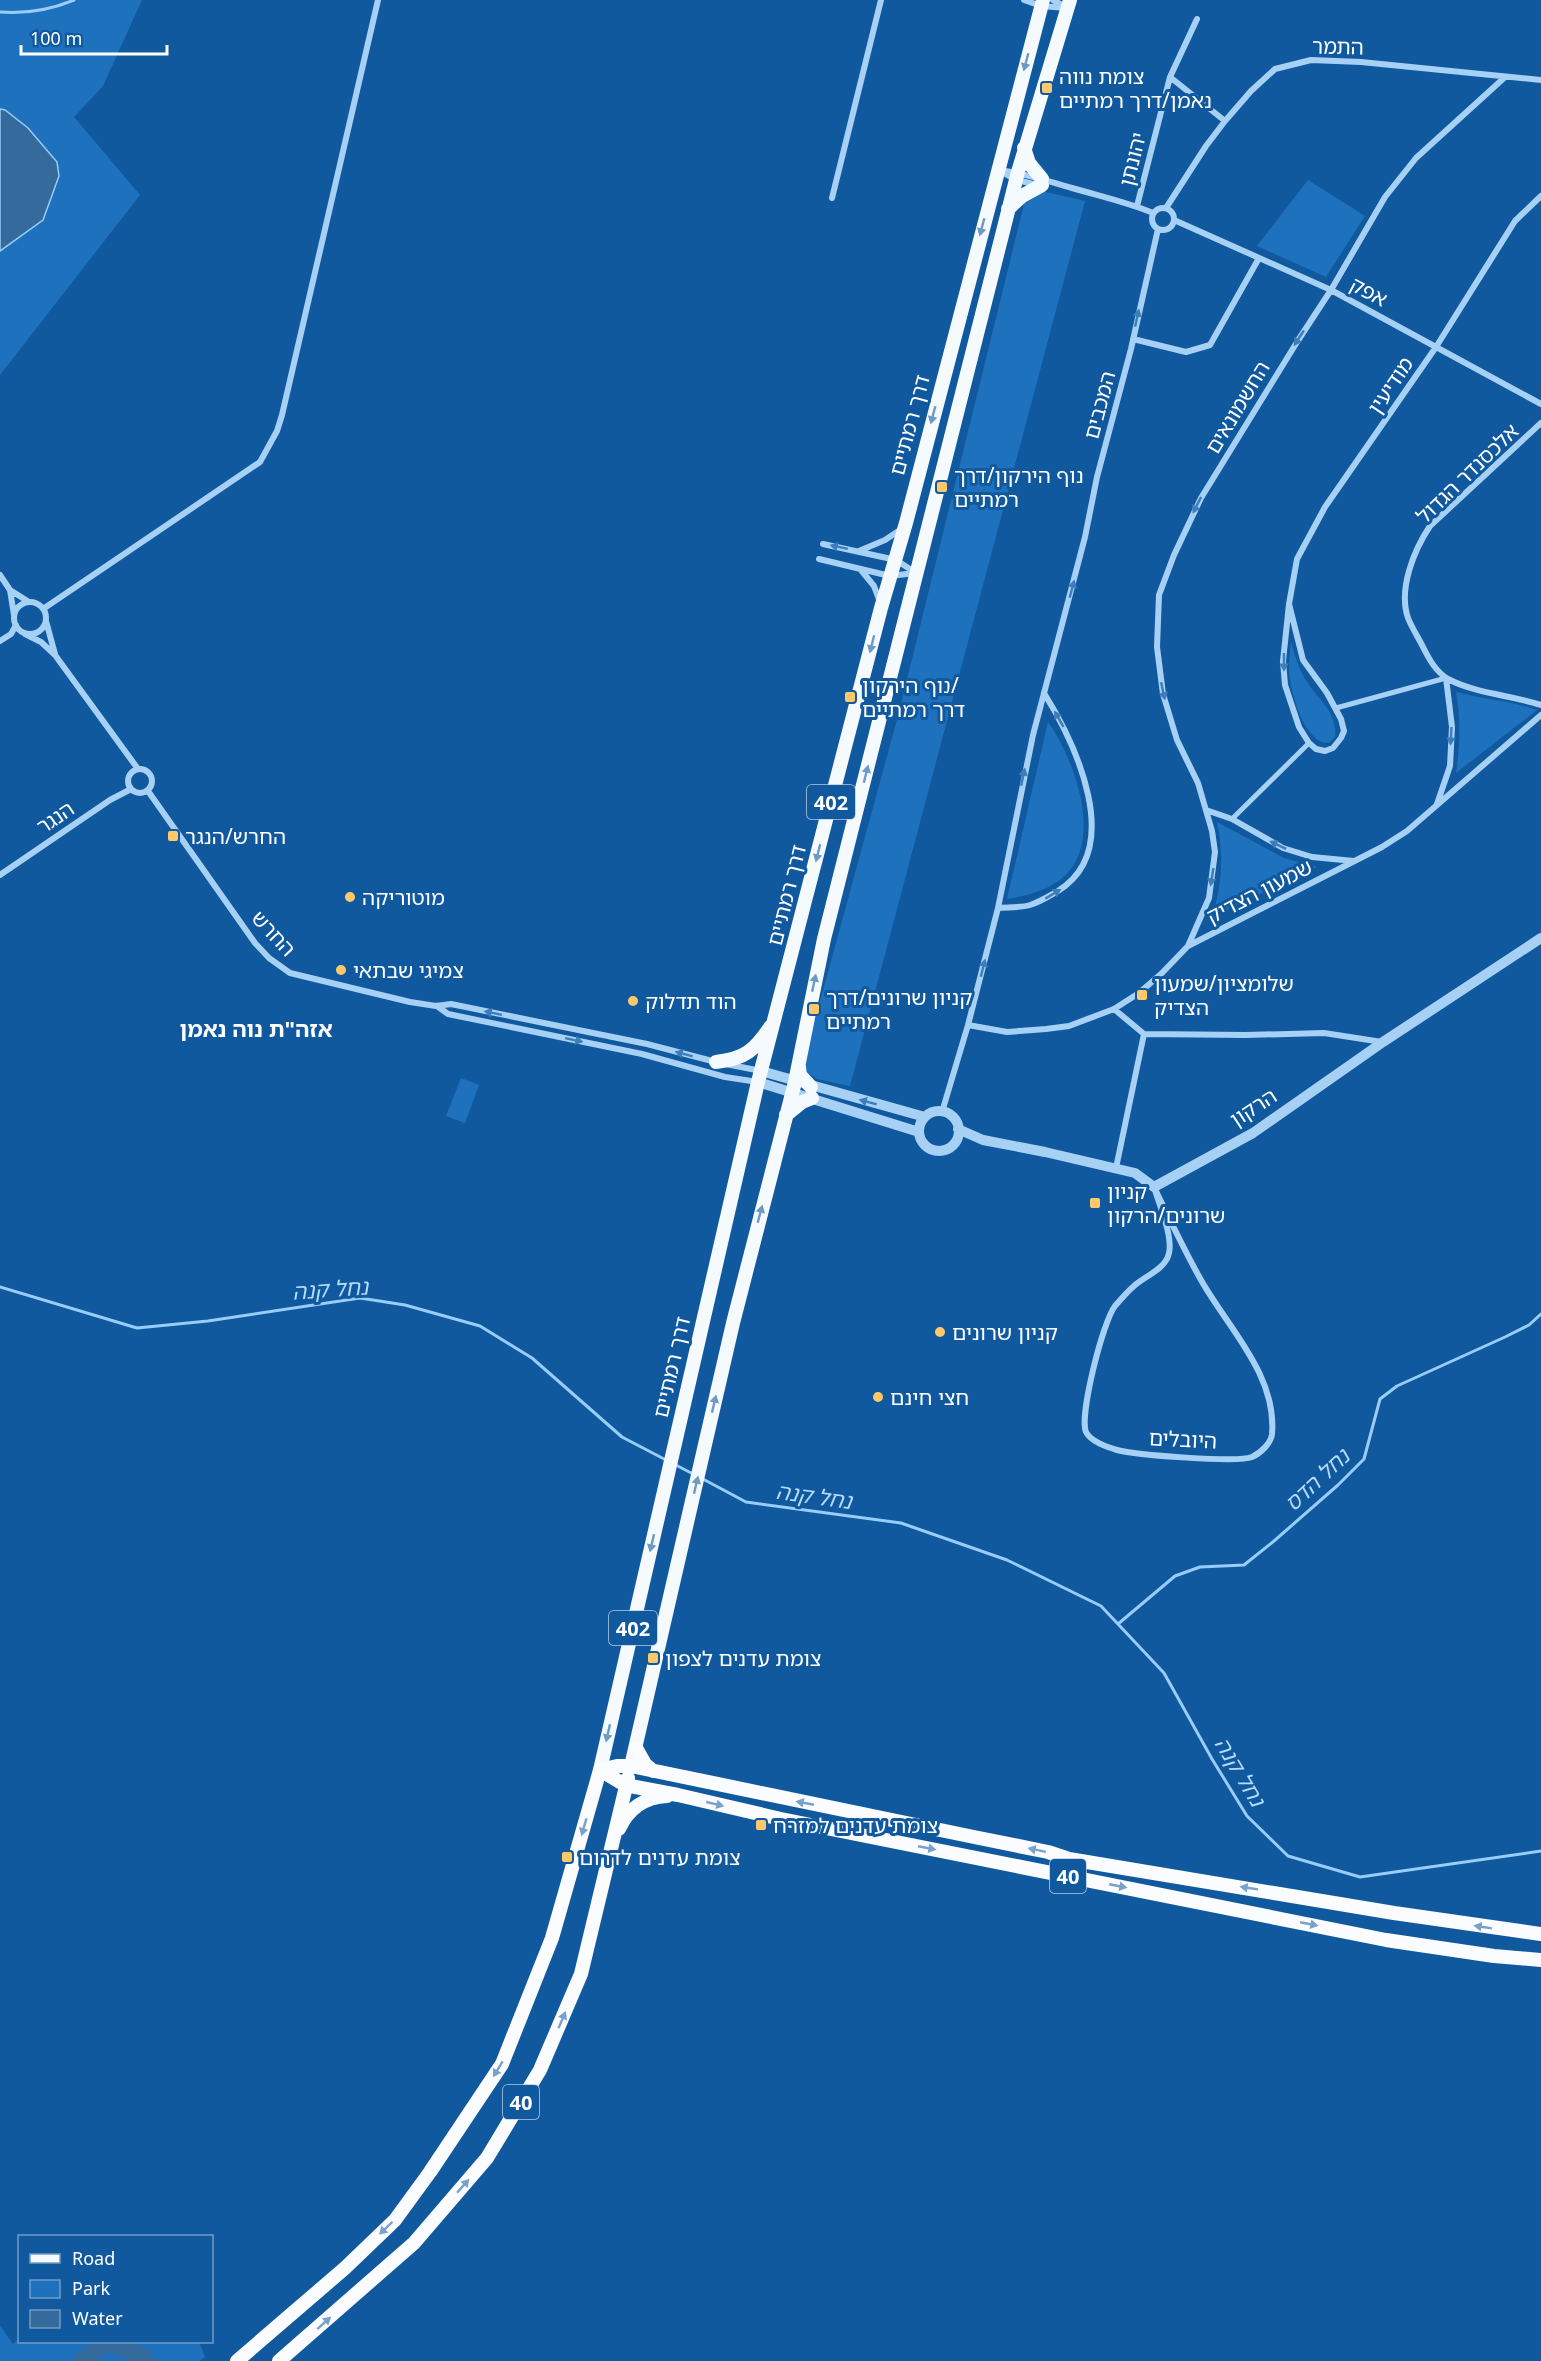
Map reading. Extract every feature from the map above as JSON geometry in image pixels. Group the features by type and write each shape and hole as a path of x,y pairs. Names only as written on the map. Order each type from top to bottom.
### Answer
{"highway":[{"path":"636,1748 645,1764 655,1772"},
{"name":"40","path":"600,1770 617,1766 632,1766 974,1836 1069,1859 1394,1913 1541,1934"},
{"name":"40","path":"279,2361 414,2243 487,2158 540,2070 581,1974 632,1766"},
{"name":"40","path":"600,1770 626,1785 781,1819 1386,1940 1494,1956 1541,1960"},
{"name":"40","path":"237,2361 345,2268 395,2220 502,2064 552,1938 600,1770"},
{"path":"615,1836 621,1823 637,1806 654,1798 678,1795"}],"main road":[{"name":"דרך רמתיים","path":"600,1770 760,1077 997,170 1045,2"},
{"name":"דרך רמתיים","path":"632,1766 733,1323 794,1087 824,939 1008,209 1068,4"},
{"path":"1008,209 1042,182 1029,163 1024,148"},
{"path":"716,1062 739,1059 748,1053 777,1016"},
{"path":"786,1115 812,1092 800,1075 798,1065"}],"street":[{"path":"43,609 260,462 277,432 378,0"},
{"path":"832,198 881,0"},
{"path":"1024,0 1068,4"},
{"path":"1045,2 1068,4"},
{"name":"יהונתן","path":"1137,206 1170,77 1197,19"},
{"name":"התמר","path":"1166,208 1225,121 1251,91 1275,69 1311,60 1361,62 1541,80"},
{"path":"1170,77 1225,121"},
{"name":"החשמונאים","path":"1188,946 1209,898 1215,852 1198,783 1177,740 1163,694 1157,647 1159,595 1174,555 1201,498 1397,180 1416,158 1504,78"},
{"path":"997,170 1059,184 1137,206 1153,213"},
{"name":"מודיעין","path":"1289,604 1304,660 1336,708 1344,731 1333,748 1325,751 1316,749 1299,727 1285,685 1283,661 1289,604 1297,559 1325,507 1436,347 1515,220 1541,196"},
{"path":"1159,208 1166,208 1173,214 1174,220 1168,229 1158,229 1152,220 1153,213 1159,208"},
{"name":"אפק","path":"1174,220 1331,290 1541,404"},
{"name":"המכבים","path":"942,1112 968,1025 998,908 1018,801 1085,537 1097,477 1133,339 1158,229"},
{"path":"1133,339 1186,352 1210,345 1259,258"},
{"name":"אלכסנדר הגדול","path":"1541,423 1488,474 1445,510 1419,542 1410,567 1406,589 1407,616 1432,664 1446,678 1469,688 1517,697 1541,705"},
{"path":"858,551 893,536 906,523"},
{"path":"823,544 896,560 916,573"},
{"path":"819,559 890,576 916,573"},
{"path":"861,569 874,586 881,608"},
{"path":"0,575 10,591 16,625 55,655 138,769"},
{"path":"10,591 43,609 55,655"},
{"path":"14,615 19,607 29,602"},
{"path":"25,634 42,630 46,620"},
{"path":"0,641 11,634 16,625"},
{"path":"1336,708 1446,678 1452,727 1450,766 1436,806"},
{"path":"998,908 1029,905 1063,888 1081,869 1090,843 1089,802 1081,766 1061,721 1044,693"},
{"name":"שמעון הצדיק","path":"968,1025 1007,1032 1046,1029 1069,1026 1114,1009 1147,987 1188,946 1382,847 1407,831 1541,715"},
{"path":"1232,819 1310,743"},
{"path":"138,769 146,770 152,776 153,784 148,791 139,794 131,789 128,783 129,776 138,769"},
{"name":"הנגר","path":"0,875 110,800 131,789"},
{"name":"החרש","path":"148,791 246,931 276,964 297,975 436,1006 451,1004 647,1044 716,1062 760,1077"},
{"path":"1206,810 1232,819 1283,848 1312,857 1355,861"},
{"name":"הרקון","path":"1154,1187 1253,1133 1383,1042 1541,938"},
{"name":"החרש","path":"436,1006 448,1014 642,1054 725,1077 760,1077"},
{"path":"1114,1009 1144,1034 1324,1033 1383,1042"},
{"path":"1116,1168 1144,1034"},
{"path":"760,1077 812,1092 925,1117"},
{"path":"812,1092 919,1132"},
{"path":"956,1142 958,1129 955,1119 942,1112 930,1113 921,1121 919,1132 923,1144 934,1151 946,1150 956,1142 983,1140"},
{"path":"958,1129 983,1140 1135,1173 1154,1187"},
{"name":"היובלים","path":"1154,1187 1202,1281 1260,1373 1271,1405 1272,1436 1265,1448 1251,1458 1176,1457 1119,1451 1099,1444 1087,1434 1084,1420 1089,1391 1101,1341 1113,1308 1134,1286 1161,1267 1169,1254 1169,1237 1154,1187"}],"green space":[{"path":"0,0 142,0 103,86 74,117 140,195 0,375"},
{"path":"1308,180 1365,216 1326,277 1257,246"},
{"path":"1028,188 1085,201 850,1086 817,1079 807,1072 804,1060 898,716"},
{"path":"1291,642 1304,677 1334,721 1335,737 1329,743 1320,741 1312,735 1300,714 1290,679"},
{"path":"1456,692 1537,710 1456,773 1459,713"},
{"path":"1048,722 1066,755 1080,795 1083,836 1079,854 1070,870 1057,882 1033,893 1007,899"},
{"path":"1217,822 1284,858 1317,867 1212,917 1221,870 1221,846"},
{"path":"461,1078 479,1085 465,1123 446,1116"},
{"path":"0,2326 13,2344 18,2340 18,2343 199,2343 205,2357 200,2361 0,2361"}],"water":[{"path":"0,109 5,110 28,128 57,162 59,176 43,220 0,251"}],"waterway":[{"path":"0,12 38,10 74,0"},
{"name":"נחל קנה","path":"0,1287 137,1328 208,1321 360,1298 405,1305 480,1326 532,1358 622,1437 666,1460"},
{"name":"נחל הדס","path":"1118,1624 1175,1576 1200,1567 1244,1565 1274,1541 1364,1459 1380,1399 1397,1386 1505,1337 1529,1325 1541,1314"},
{"name":"נחל קנה","path":"674,1464 695,1475"},
{"name":"נחל קנה","path":"701,1478 746,1502 901,1523 1007,1560 1101,1606 1164,1673 1247,1816 1288,1856 1360,1877 1541,1851"},
{"path":"82,2361 105,2343"},
{"path":"110,2343 142,2356 146,2361"}],"place":[{"name":"צומת נווה נאמן/דרך רמתיים","path":"1047,88"},
{"name":"נוף הירקון/דרך רמתיים","path":"942,487"},
{"name":"נוף הירקון/ דרך רמתיים","path":"850,697"},
{"name":"החרש/הנגר","path":"173,836"},
{"name":"מוטוריקה","path":"350,897"},
{"name":"צמיגי שבתאי","path":"341,970"},
{"name":"שלומציון/שמעון הצדיק","path":"1142,995"},
{"name":"הוד תדלוק","path":"633,1001"},
{"name":"קניון שרונים/דרך רמתיים","path":"814,1009"},
{"name":"קניון שרונים/הרקון","path":"1095,1203"},
{"name":"קניון שרונים","path":"940,1332"},
{"name":"חצי חינם","path":"878,1397"},
{"name":"צומת עדנים לצפון","path":"653,1658"},
{"name":"צומת עדנים למזרח","path":"761,1825"},
{"name":"צומת עדנים לדרום","path":"567,1857"}],"district":[{"name":"אזה\"ת נוה נאמן","path":"256,1028"}]}
